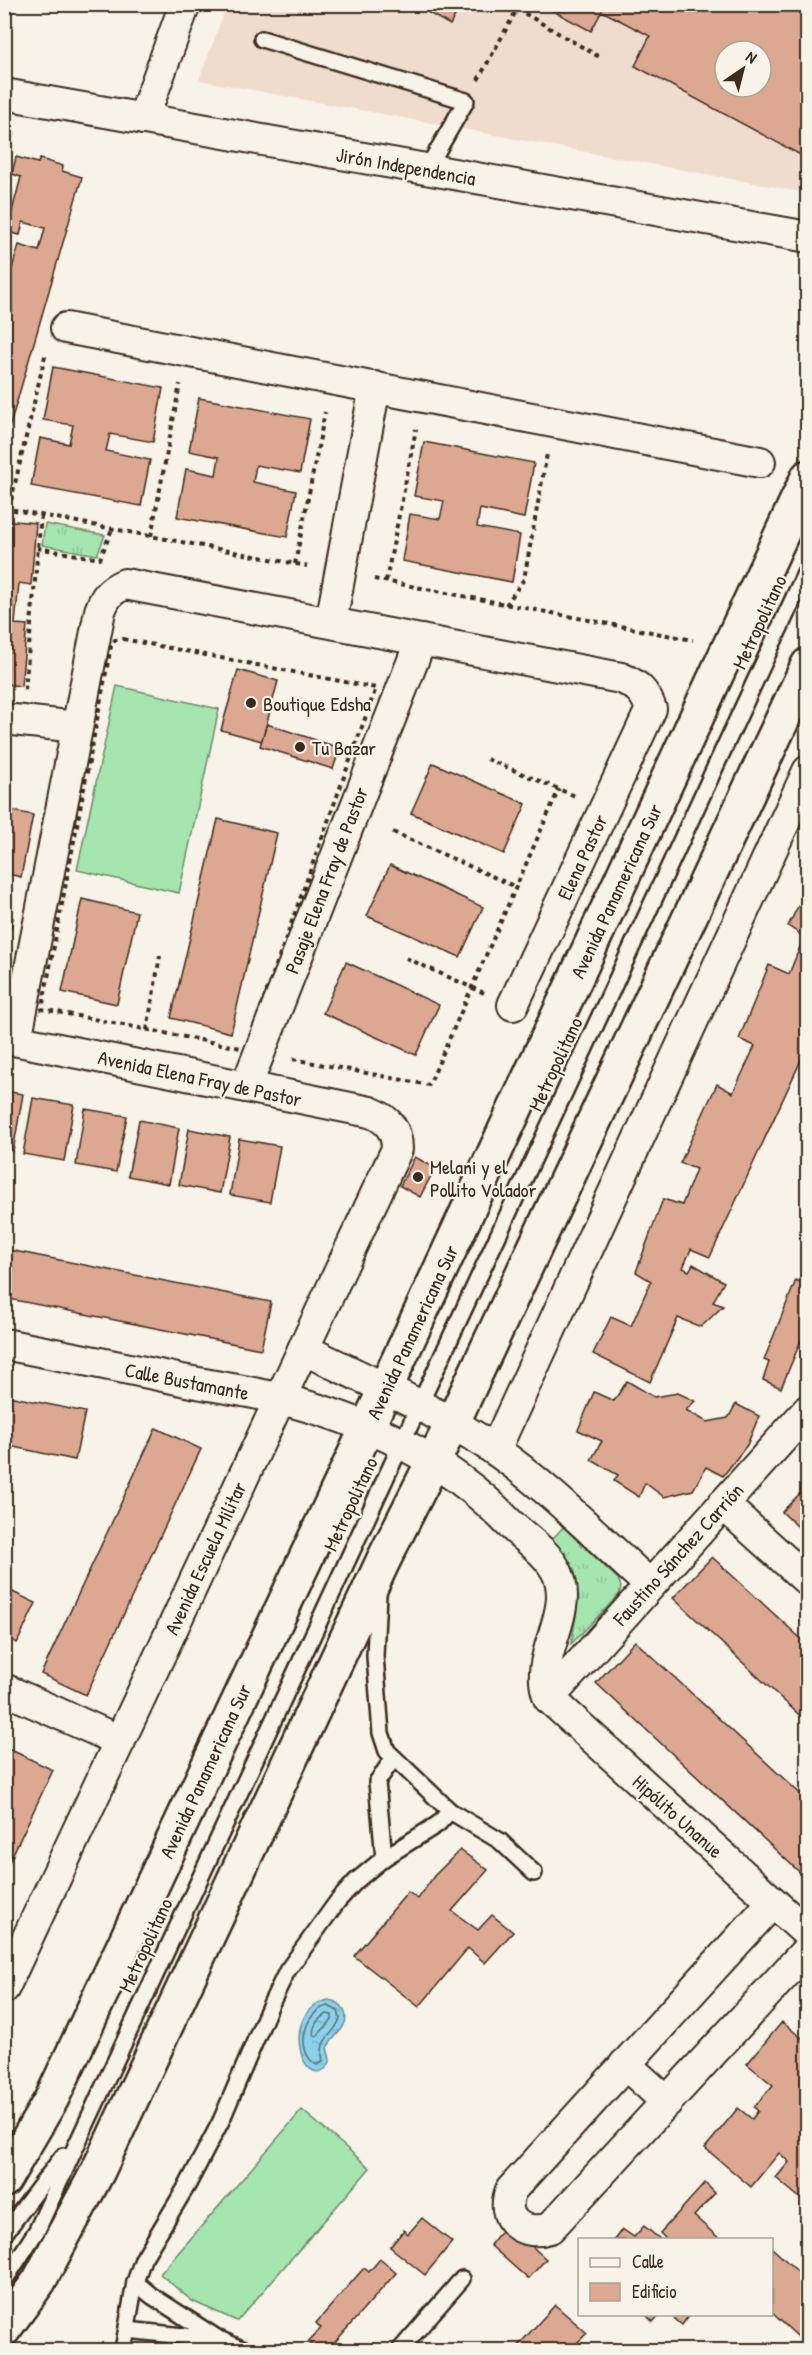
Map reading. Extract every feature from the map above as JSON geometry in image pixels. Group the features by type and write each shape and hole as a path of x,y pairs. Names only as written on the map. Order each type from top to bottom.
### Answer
{"main road":[{"name":"Avenida Panamericana Sur","path":"4,2180 52,2098 367,1428 807,477"},
{"path":"4,2329 39,2281 98,2171 383,1561 452,1424 807,665"}],"street":[{"path":"143,119 185,4"},
{"name":"Jirón Independencia","path":"4,94 807,237"},
{"path":"57,336 375,387 760,462"},
{"path":"331,622 375,387"},
{"path":"10,1039 100,611 105,598 114,588 125,584 138,585 421,640"},
{"name":"Elena Pastor","path":"421,640 621,678 636,684 646,695 651,709 513,1005"},
{"name":"Pasaje Elena Fray de Pastor","path":"246,1087 421,640"},
{"path":"4,719 77,727"},
{"path":"495,1450 807,771"},
{"name":"Avenida Elena Fray de Pastor","path":"10,1039 370,1112 392,1127"},
{"name":"Avenida Escuela Militar","path":"4,1988 397,1149 397,1138 392,1127"},
{"name":"Calle Bustamante","path":"4,1344 280,1398 338,1416 402,1444 434,1461 474,1490 542,1552 557,1571 562,1602 544,1681 549,1698"},
{"path":"303,1349 420,1407 495,1450 541,1487 650,1585"},
{"name":"Faustino Sánchez Carrión","path":"549,1698 807,1410"},
{"path":"723,1504 807,1581"},
{"path":"4,1689 120,1741"},
{"name":"Hipólito Unanue","path":"549,1698 807,1934"},
{"path":"773,1902 511,2190 506,2201 509,2214 516,2224 526,2230 540,2231 550,2228 807,1949"},
{"path":"626,2064 667,2102"}],"lane":[{"path":"262,39 466,101 427,169"},
{"name":"Metropolitano","path":"4,2281 37,2230 807,567"},
{"path":"383,1561 377,1605 375,1656 376,1687 383,1743 393,1759 450,1811 500,1841 534,1873"},
{"path":"384,1858 376,1782 393,1759"},
{"path":"123,2350 135,2282 143,2259 188,2184 221,2121 287,1971 347,1890 384,1858 438,1824 450,1811"},
{"name":"Metropolitano","path":"4,2234 81,2132"},
{"path":"400,2350 462,2279"},
{"path":"135,2282 196,2325 244,2350"},
{"path":"127,2330 221,2340"}],"path":[{"path":"466,101 518,7 601,58"},
{"path":"4,162 13,133"},
{"path":"57,336 7,508 314,568"},
{"path":"152,536 181,382"},
{"path":"295,564 325,411"},
{"path":"386,581 418,417"},
{"path":"506,605 524,579 549,443"},
{"path":"24,695 41,515"},
{"path":"37,548 100,559 112,529"},
{"path":"365,578 696,641"},
{"path":"115,640 123,639 376,688"},
{"path":"487,759 604,809"},
{"path":"289,1058 429,1085 559,789"},
{"path":"393,832 516,887"},
{"path":"147,1030 160,956"},
{"path":"406,958 513,1005"},
{"path":"42,1009 246,1049"}],"shaded area":[{"path":"227,5 807,5 807,193 199,80"}],"green space":[{"path":"45,524 105,535 97,555 42,545"},
{"path":"117,686 219,709 179,893 77,870"},
{"path":"563,1527 618,1579 621,1587 619,1595 571,1644 577,1601 575,1577 562,1553 551,1541"},
{"path":"302,2110 370,2168 237,2321 192,2301 160,2274"}],"water":[{"path":"328,2000 341,2006 346,2021 327,2048 329,2064 325,2069 316,2072 308,2067 303,2057 300,2031 304,2017 313,2006"}],"building":[{"path":"413,4 461,4 450,25"},
{"path":"557,4 808,4 808,159 635,66 650,36 602,11 591,31 553,11"},
{"path":"16,157 38,163 40,159 63,166 62,171 82,177 4,446 4,340 7,332 4,332 4,273 10,275 19,245 39,251 45,228 23,222 20,235 4,231 4,213 11,215 21,177 12,174"},
{"path":"53,367 163,388 153,442 110,434 106,451 150,460 141,506 31,486 40,438 69,444 73,425 43,420"},
{"path":"199,398 310,419 300,473 256,465 253,482 296,491 287,537 177,517 186,469 216,475 219,457 189,451"},
{"path":"424,442 534,463 524,518 480,509 477,527 520,535 512,582 402,561 410,514 440,519 444,501 414,496"},
{"path":"4,520 36,523 31,585 19,583 15,624 27,625 21,686 4,684"},
{"name":"Boutique Edsha","path":"238,670 278,681 262,741 221,730"},
{"name":"Tu Bazar","path":"267,724 340,748 333,769 260,746"},
{"path":"433,763 526,804 504,854 411,813"},
{"path":"4,809 33,815 21,877 4,873"},
{"path":"218,819 277,833 231,1033 171,1018"},
{"path":"390,865 483,907 460,957 367,916"},
{"path":"808,887 808,1045 710,1257 691,1249 683,1268 689,1271 693,1264 724,1282 713,1302 723,1306 701,1327 678,1318 650,1382 593,1354 611,1317 631,1326 651,1281 636,1272 663,1199 682,1205 696,1169 680,1163 717,1084 733,1093 755,1046 739,1039 769,965 789,974 804,937 788,926"},
{"path":"82,899 137,912 117,1004 62,992"},
{"path":"4,916 13,918 4,961"},
{"path":"346,962 439,1005 416,1055 323,1013"},
{"path":"4,1091 23,1094 13,1151 4,1149"},
{"path":"33,1098 74,1105 64,1161 23,1154"},
{"path":"85,1109 127,1116 116,1172 76,1165"},
{"path":"139,1120 179,1128 169,1184 128,1176"},
{"path":"189,1129 230,1137 220,1193 179,1185"},
{"path":"239,1139 280,1146 270,1202 230,1195"},
{"name":"Melani y el Pollito Volador","path":"415,1157 435,1168 420,1197 400,1186"},
{"path":"4,1249 271,1302 261,1349 4,1298"},
{"path":"796,1280 808,1286 808,1324 781,1388 763,1380 769,1362 764,1360"},
{"path":"627,1381 654,1397 678,1393 695,1401 686,1410 707,1422 728,1418 736,1404 759,1416 747,1445 723,1476 706,1467 693,1490 664,1497 645,1483 639,1497 614,1481 618,1475 591,1460 602,1441 578,1430 594,1392 614,1401"},
{"path":"4,1395 85,1412 75,1460 4,1445"},
{"path":"156,1428 201,1449 86,1695 41,1674"},
{"path":"808,1485 808,1536 782,1512"},
{"path":"712,1557 808,1645 808,1723 673,1598"},
{"path":"4,1588 36,1603 17,1643 4,1637"},
{"path":"635,1641 808,1801 808,1880 596,1683"},
{"path":"9,1749 53,1770 4,1873 4,1758"},
{"path":"460,1850 488,1870 452,1911 478,1930 492,1915 513,1932 485,1963 468,1948 419,2007 354,1956 408,1892 418,1899 434,1876"},
{"path":"782,2022 808,2043 808,2205 776,2178 789,2162 779,2153 751,2187 705,2148 738,2108 752,2119 758,2111 754,2107 773,2085 747,2064"},
{"path":"705,2183 715,2193 694,2216 719,2238 665,2238 660,2233"},
{"path":"422,2218 452,2242 425,2275 390,2247 404,2230 408,2234"},
{"path":"507,2224 546,2259 528,2279 490,2245"},
{"path":"644,2226 659,2238 615,2238 622,2229 634,2237"},
{"path":"773,2249 808,2281 808,2350 801,2350 807,2345 773,2314"},
{"path":"380,2259 396,2273 328,2350 318,2350 308,2342 321,2328 316,2323 364,2268 369,2272"},
{"path":"555,2305 587,2333 576,2344 584,2350 514,2350"},
{"path":"647,2316 658,2316 653,2322"},
{"path":"671,2316 689,2316 682,2325"},
{"path":"766,2342 775,2350 759,2350"}],"place":[{"name":"Boutique Edsha","path":"251,703"},
{"name":"Tu Bazar","path":"300,747"},
{"name":"Melani y el Pollito Volador","path":"418,1177"}]}
